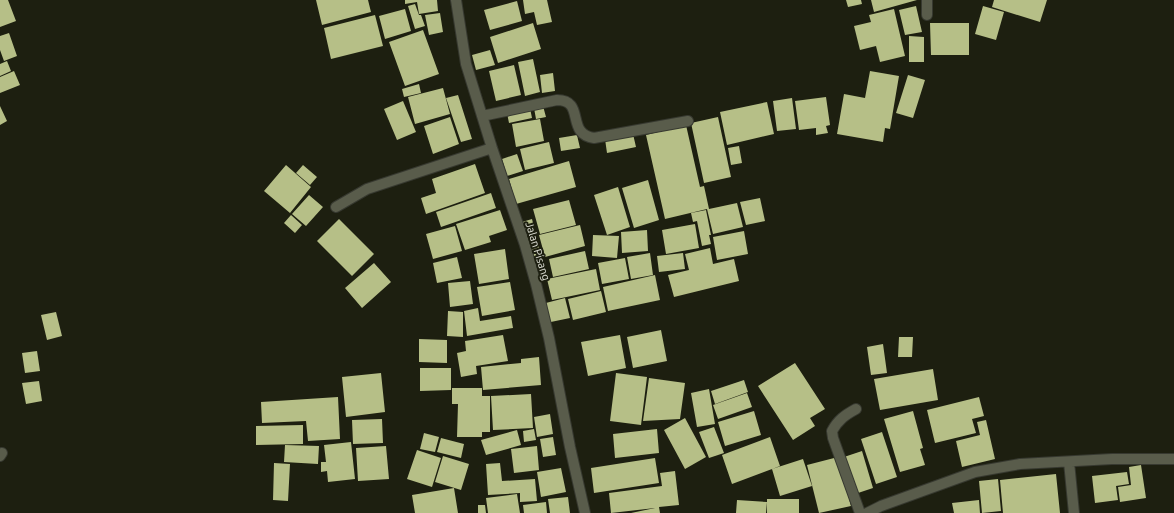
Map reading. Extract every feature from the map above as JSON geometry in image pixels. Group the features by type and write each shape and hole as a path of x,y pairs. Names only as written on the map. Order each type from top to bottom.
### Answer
{"street":[{"name":"Jalan Pisang","path":"456,0 466,64 492,148 525,245 536,284 549,338 570,447 585,513"},
{"path":"927,0 927,15"},
{"path":"482,116 562,100 568,102 572,106 578,128 584,135 594,138 688,121"},
{"path":"336,207 367,189 492,148"},
{"path":"856,410 848,413 839,420 832,431 833,438 860,513"},
{"path":"867,513 882,506 975,472 1020,464 1112,459 1174,459"},
{"path":"1069,462 1074,513"}],"building":[{"path":"0,0 8,0 16,21 0,27"},
{"path":"316,0 368,0 371,12 322,25"},
{"path":"405,0 437,0 438,11 419,14 417,2 405,4"},
{"path":"523,0 547,0 552,22 537,25 534,12 525,14"},
{"path":"846,0 861,0 862,4 848,7"},
{"path":"871,0 917,0 874,12"},
{"path":"994,0 1047,0 1040,22 992,7"},
{"path":"517,1 522,21 490,30 484,10"},
{"path":"415,4 425,26 415,29 408,6"},
{"path":"916,6 922,32 905,35 899,10"},
{"path":"983,6 1004,12 996,40 975,34"},
{"path":"405,9 411,31 385,39 379,16"},
{"path":"894,9 905,56 880,62 876,46 860,50 854,26 871,22 869,15"},
{"path":"440,13 443,32 429,35 425,15"},
{"path":"375,15 383,46 331,59 324,28"},
{"path":"533,23 541,49 498,63 490,37"},
{"path":"930,23 969,23 969,55 931,55"},
{"path":"423,30 439,74 405,86 389,42"},
{"path":"9,33 17,56 4,61 0,50 0,36"},
{"path":"909,36 924,37 924,62 909,62"},
{"path":"490,50 495,65 476,70 472,55"},
{"path":"533,59 540,92 525,96 518,62"},
{"path":"7,61 11,71 0,76 0,64"},
{"path":"514,65 521,95 496,101 489,71"},
{"path":"14,71 20,85 0,93 0,77"},
{"path":"870,71 899,76 890,129 885,128 883,142 837,134 844,94 865,98"},
{"path":"553,73 555,91 542,93 540,75"},
{"path":"908,75 925,80 913,118 896,113"},
{"path":"419,84 421,93 404,97 402,89"},
{"path":"443,88 450,114 415,124 408,97"},
{"path":"458,95 472,139 461,142 446,98"},
{"path":"826,97 830,125 826,126 828,133 816,135 816,128 799,130 795,101"},
{"path":"792,98 796,129 777,131 773,101"},
{"path":"403,101 416,132 397,140 384,109"},
{"path":"767,102 774,134 727,145 720,112"},
{"path":"0,106 7,121 0,125"},
{"path":"543,106 546,117 536,119 534,108"},
{"path":"530,108 532,118 509,123 507,113"},
{"path":"450,117 459,144 433,154 424,126"},
{"path":"718,117 731,177 704,183 691,123"},
{"path":"540,119 544,141 516,147 512,124"},
{"path":"686,125 700,187 704,186 709,209 737,203 743,227 713,234 707,209 665,219 646,135"},
{"path":"633,134 636,147 607,153 605,139"},
{"path":"577,135 580,148 561,151 559,138"},
{"path":"549,142 554,163 525,170 520,149"},
{"path":"739,146 742,163 731,165 728,148"},
{"path":"517,154 523,171 507,176 502,159"},
{"path":"569,161 576,187 516,204 509,179"},
{"path":"475,164 485,193 426,214 421,198 436,193 432,179"},
{"path":"286,165 311,187 290,213 264,191"},
{"path":"303,165 317,177 310,185 296,173"},
{"path":"648,180 659,220 634,228 622,188"},
{"path":"618,187 630,227 607,235 594,195"},
{"path":"491,193 496,208 441,227 436,212"},
{"path":"309,195 323,207 306,226 292,214"},
{"path":"760,198 765,221 746,225 740,202"},
{"path":"569,200 576,225 540,234 533,209"},
{"path":"500,210 507,230 489,236 491,242 465,250 456,224"},
{"path":"706,210 711,235 709,235 711,244 702,246 697,221 693,222 691,213"},
{"path":"291,215 302,225 295,233 284,223"},
{"path":"339,219 374,254 352,276 317,241"},
{"path":"532,219 542,260 532,263 522,222"},
{"path":"695,224 699,248 666,254 662,230"},
{"path":"580,225 585,246 545,257 539,235"},
{"path":"455,226 462,251 433,259 426,234"},
{"path":"647,230 648,251 622,253 621,232"},
{"path":"744,231 748,254 717,260 713,237"},
{"path":"593,235 619,236 617,258 592,256"},
{"path":"710,248 713,264 734,259 739,281 674,297 668,275 689,270 685,254"},
{"path":"505,249 509,279 479,284 474,254"},
{"path":"585,251 589,269 553,277 549,259"},
{"path":"650,253 653,275 631,279 627,257"},
{"path":"683,253 685,269 659,272 657,256"},
{"path":"457,257 462,278 437,283 433,263"},
{"path":"625,258 629,279 602,284 598,263"},
{"path":"374,263 391,282 362,308 345,288"},
{"path":"596,269 600,290 552,300 547,279"},
{"path":"655,275 660,300 608,311 603,287"},
{"path":"470,281 473,304 450,307 448,283"},
{"path":"510,282 515,310 482,316 477,287"},
{"path":"601,291 606,312 573,320 568,299"},
{"path":"565,298 570,318 546,323 542,304"},
{"path":"478,308 480,321 511,316 513,328 467,336 464,311"},
{"path":"448,311 463,312 463,337 447,336"},
{"path":"56,312 62,336 47,340 41,315"},
{"path":"661,330 667,361 633,368 627,337"},
{"path":"503,335 508,361 476,366 477,374 461,377 457,353 466,351 465,341"},
{"path":"620,335 626,368 588,376 581,342"},
{"path":"899,337 913,337 912,357 898,357"},
{"path":"419,339 447,340 447,363 419,362"},
{"path":"883,344 887,373 871,375 867,347"},
{"path":"37,351 40,371 25,373 22,353"},
{"path":"539,357 541,385 483,390 481,367 521,363 521,359"},
{"path":"795,363 825,409 810,418 815,426 793,440 758,386"},
{"path":"420,368 451,368 451,390 420,391"},
{"path":"933,369 938,400 880,410 874,379"},
{"path":"381,373 385,412 346,417 342,377"},
{"path":"616,373 647,377 641,425 610,421"},
{"path":"649,378 685,383 680,419 643,421"},
{"path":"744,380 748,392 715,404 711,391"},
{"path":"39,381 42,401 26,404 22,383"},
{"path":"452,388 482,388 482,396 490,396 490,432 482,432 482,437 457,437 458,404 452,404"},
{"path":"709,389 715,424 697,427 691,393"},
{"path":"747,393 752,407 718,419 713,405"},
{"path":"531,394 533,428 493,430 491,396"},
{"path":"338,397 340,439 308,441 306,421 262,423 261,402"},
{"path":"979,397 984,416 972,419 976,433 935,443 927,410"},
{"path":"754,411 761,435 725,446 718,422"},
{"path":"913,411 923,448 920,449 925,465 900,472 884,419"},
{"path":"550,414 553,434 537,437 534,417"},
{"path":"685,418 706,457 685,469 664,430"},
{"path":"382,419 383,443 353,444 352,420"},
{"path":"986,420 995,459 962,467 956,441 980,435 977,422"},
{"path":"303,425 303,444 256,445 256,426"},
{"path":"714,427 724,453 709,458 699,432"},
{"path":"534,429 536,440 524,442 523,431"},
{"path":"657,429 659,453 615,458 613,434"},
{"path":"517,430 521,445 486,455 481,440"},
{"path":"882,432 897,477 876,484 861,439"},
{"path":"424,433 439,437 435,452 420,449"},
{"path":"553,437 556,455 543,457 540,439"},
{"path":"770,437 780,466 732,484 722,455"},
{"path":"441,438 464,444 461,458 437,452"},
{"path":"351,442 355,479 328,482 327,471 321,472 321,462 326,462 324,445"},
{"path":"285,445 319,446 318,464 284,462"},
{"path":"386,446 389,479 358,481 356,448"},
{"path":"537,446 539,470 514,473 511,449"},
{"path":"417,450 441,458 432,487 407,479"},
{"path":"862,451 873,488 855,494 844,457"},
{"path":"443,456 469,464 461,490 435,482"},
{"path":"838,457 851,506 819,513 807,465"},
{"path":"655,458 659,483 594,493 591,468"},
{"path":"803,459 812,486 780,496 772,469"},
{"path":"274,463 290,464 288,501 273,500"},
{"path":"500,463 502,481 535,479 537,501 520,502 520,493 488,495 486,464"},
{"path":"1141,465 1146,498 1120,502 1118,487 1131,485 1129,467"},
{"path":"561,468 566,492 541,497 537,472"},
{"path":"675,471 679,505 659,507 660,513 631,513 655,508 611,513 609,493 662,486 660,473"},
{"path":"1127,472 1129,484 1116,486 1118,500 1095,503 1092,476"},
{"path":"1056,474 1060,513 1003,513 1000,480"},
{"path":"998,479 1001,511 982,513 979,481"},
{"path":"454,488 458,513 415,513 412,495"},
{"path":"517,494 520,513 488,513 486,498"},
{"path":"568,497 570,513 550,513 548,499"},
{"path":"767,499 799,499 799,513 767,513"},
{"path":"737,500 767,502 766,513 736,513"},
{"path":"979,500 980,513 954,513 952,503"},
{"path":"546,502 547,513 524,513 523,505"},
{"path":"478,505 485,505 486,513 478,513"}]}
